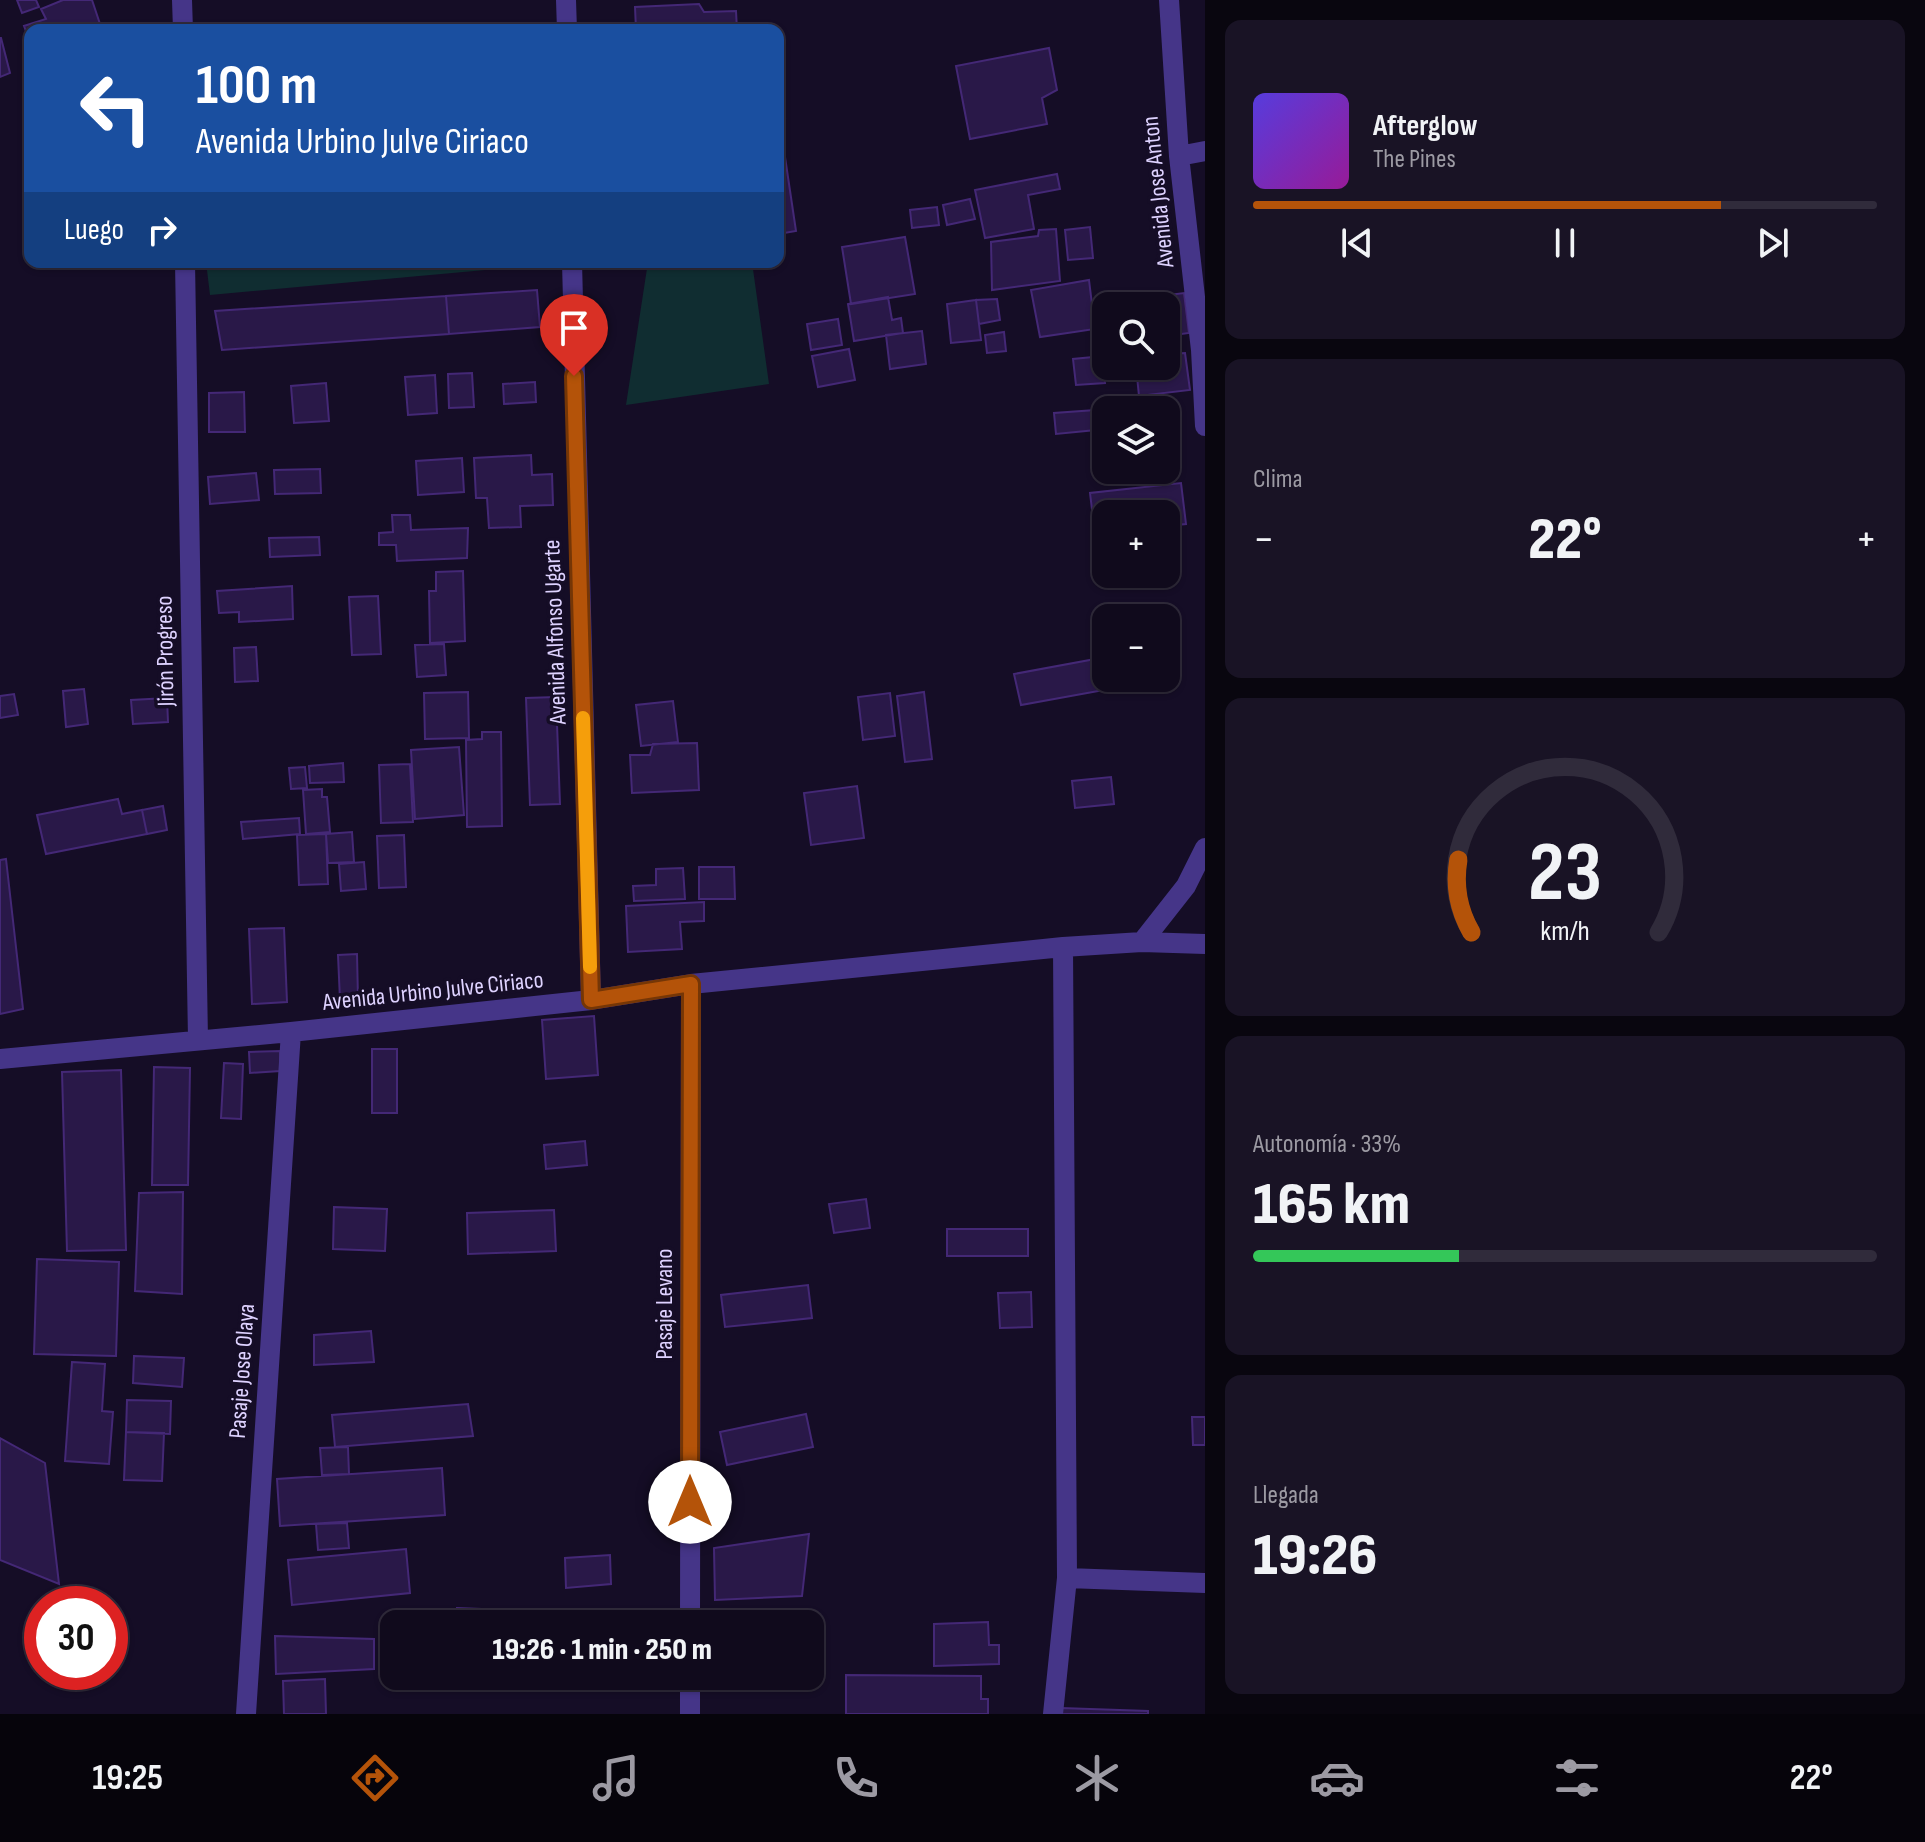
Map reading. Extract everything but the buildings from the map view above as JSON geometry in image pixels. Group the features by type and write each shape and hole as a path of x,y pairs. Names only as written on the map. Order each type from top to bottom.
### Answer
{"street":[{"path":"182,0 183,24"},
{"path":"566,0 567,24"},
{"name":"Avenida Jose Anton","path":"1169,0 1179,156 1201,350 1205,426"},
{"path":"1179,156 1205,151"},
{"name":"Jirón Progreso","path":"185,268 198,1040"},
{"name":"Avenida Alfonso Ugarte","path":"572,268 591,1000"},
{"path":"1142,942 1186,886 1205,848"},
{"name":"Avenida Urbino Julve Ciriaco","path":"0,1059 291,1032 591,1000 691,984 1063,947 1142,942 1205,944"},
{"path":"1053,1714 1067,1578 1063,947"},
{"name":"Pasaje Levano","path":"690,1610 691,984"},
{"name":"Pasaje Jose Olaya","path":"246,1714 291,1032"},
{"path":"1067,1578 1205,1583"},
{"path":"690,1690 690,1714"}],"green space":[{"path":"207,268 506,268 210,295"},
{"path":"647,268 753,268 769,384 626,405"}],"slow traffic":[{"path":"583,718 590,967"}],"route":[{"path":"574,376 591,1000 691,984 690,1502"}]}
